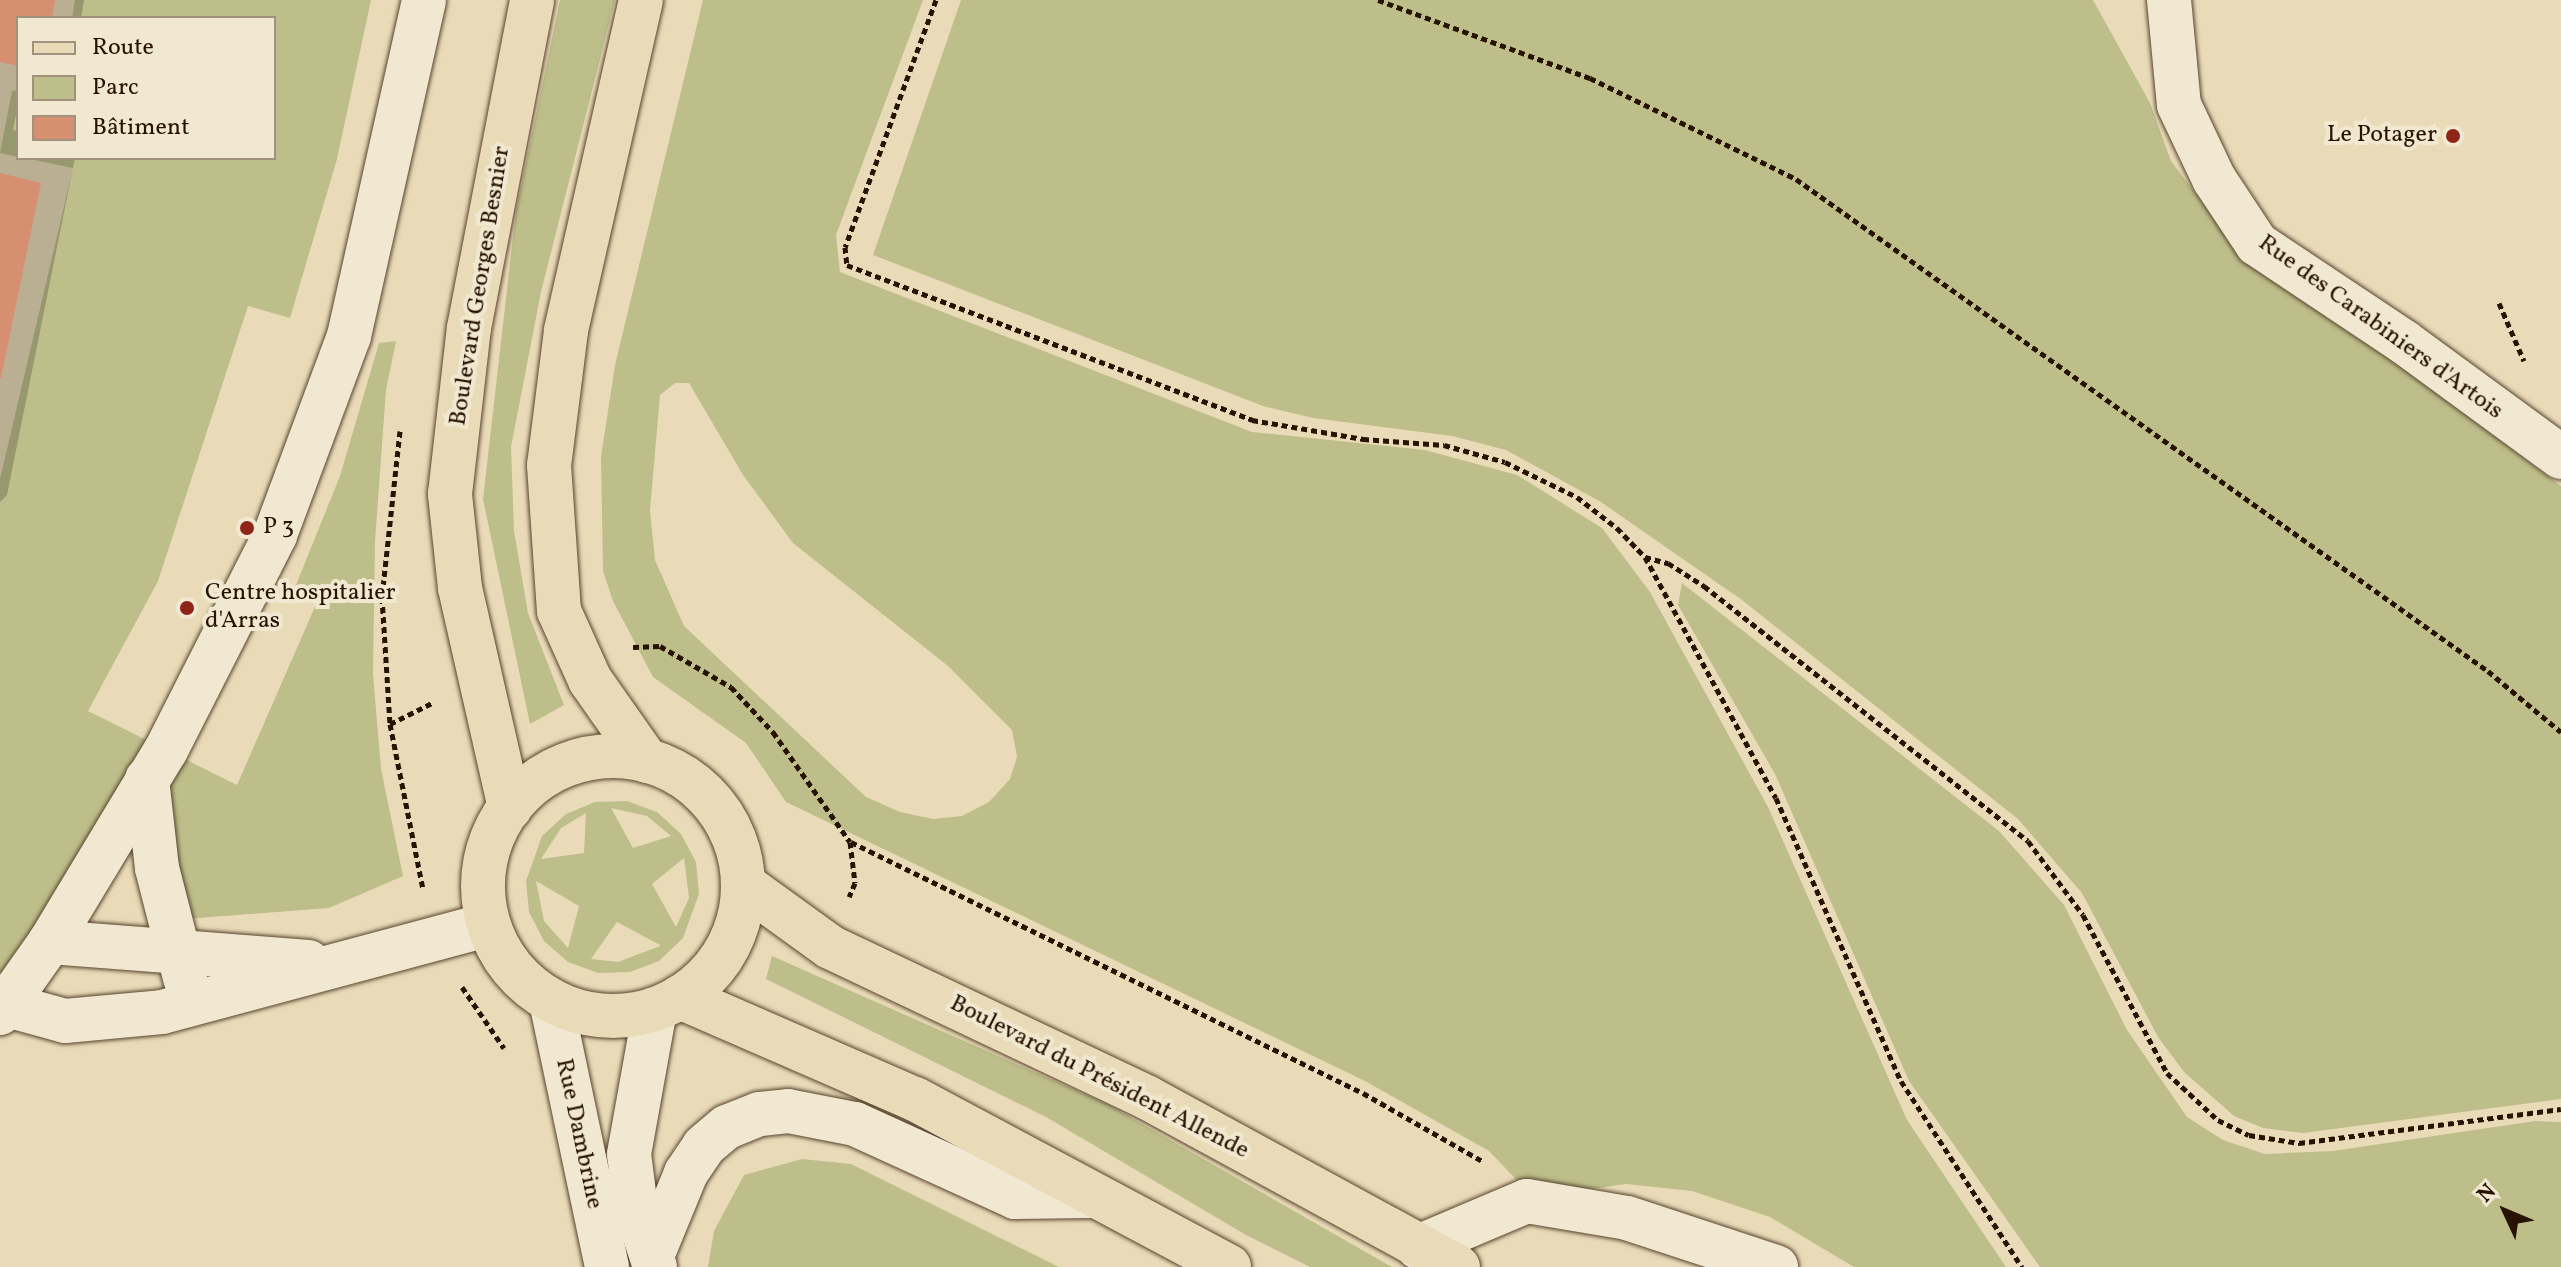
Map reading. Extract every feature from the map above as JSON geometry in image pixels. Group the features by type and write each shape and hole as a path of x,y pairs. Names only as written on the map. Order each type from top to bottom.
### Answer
{"main road":[{"name":"Boulevard Georges Besnier","path":"510,808 460,588 450,494 469,328 532,0"},
{"path":"641,0 566,331 549,465 559,611 590,680 647,761"},
{"path":"601,755 647,761 681,774 719,810 741,858 742,906 726,949 698,983 667,1003 612,1016 551,1001 524,982 487,925 483,865 492,836 525,789 574,760 601,755"},
{"name":"Boulevard du Président Allende","path":"743,884 830,947 1148,1098 1458,1267"},
{"path":"667,1003 915,1099 1091,1196 1229,1267"}],"street":[{"path":"424,0 349,336 275,535 147,779 50,942 2,1007 65,1021 162,1012 487,925"},
{"name":"Rue des Carabiniers d'Artois","path":"2169,0 2179,105 2214,179 2257,244 2404,342 2561,457"},
{"path":"147,779 157,868 186,980 162,1012"},
{"path":"50,942 179,949 334,964"},
{"name":"Rue Dambrine","path":"551,1001 607,1267"},
{"name":"Rue Dambrine","path":"653,1262 636,1208 629,1154 667,1003"},
{"path":"653,1262 686,1173 704,1146 727,1127 760,1114 788,1111 855,1124 1015,1197 1091,1196"},
{"path":"1418,1247 1527,1201 1627,1218 1776,1267"}],"path":[{"path":"936,0 845,247 847,265 1252,420 1363,439 1444,445 1505,462 1577,497 1645,557 1692,578 1777,640 2028,841 2083,915 2167,1073 2218,1120 2249,1135 2299,1143 2561,1109"},
{"path":"1378,0 1590,78 1796,179 2488,671 2561,732"},
{"path":"1645,557 1776,798 1901,1081 2022,1267"},
{"path":"850,842 1363,1093 1481,1159 1527,1201"}],"green space":[{"path":"75,0 371,0 337,159 290,318 248,306 158,581 88,711 237,785 321,593 296,585 340,476 379,343 396,341 386,390 375,541 373,674 381,769 403,876 329,908 172,920 147,780 0,1003 0,479 73,168 35,160 276,160 276,16 72,16"},
{"path":"560,0 615,0 541,292 511,447 514,531 528,613 564,705 530,724 483,499 516,211"},
{"path":"703,0 923,0 836,235 840,272 1252,432 1425,450 1517,475 1602,528 1650,592 1768,807 1907,1120 2006,1267 1854,1267 1770,1217 1692,1191 1626,1184 1533,1197 1489,1151 1365,1081 786,802 746,743 653,677 613,601 603,571 601,457 615,365","holes":["675,383 689,383 743,475 793,543 948,666 1012,730 1017,757 1010,779 989,802 962,816 933,819 900,812 866,797 684,626 655,560 650,510 660,395"]},
{"path":"961,0 2093,0 2150,103 2171,161 2230,239 2561,486 2561,1099 2303,1133 2263,1128 2234,1116 2184,1072 2158,1037 2082,893 2018,819 1742,600 1601,502 1506,450 1452,436 1313,418 1263,406 873,255"},
{"path":"16,90 16,157 0,153 12,91"},
{"path":"1682,583 1999,831 2064,905 2127,1030 2187,1117 2223,1140 2265,1154 2333,1151 2535,1121 2561,1122 2561,1267 2040,1267 1909,1081 1775,774 1678,605"},
{"path":"627,801 657,812 681,834 696,862 699,894 683,938 659,961 630,972 598,973 568,962 544,941 529,912 526,881 542,836 566,814 595,802","holes":["611,808 647,816 671,836 633,848","586,813 584,853 541,859 561,828","684,858 689,898 676,927 652,884","536,881 579,906 568,948 544,921","617,922 660,945 618,962 591,959"]},
{"path":"772,956 1109,1105 1392,1267 1310,1267 1246,1235 1046,1117 766,979"},
{"path":"802,1159 851,1164 1059,1267 708,1267 714,1231 744,1175"}],"building":[{"path":"0,0 55,0 52,16 16,16 16,66 0,62"},
{"path":"0,173 41,183 1,378 0,378"}],"place":[{"name":"Le Potager","path":"2453,136"},
{"name":"P 3","path":"247,528"},
{"name":"Centre hospitalier d'Arras","path":"187,608"}]}
